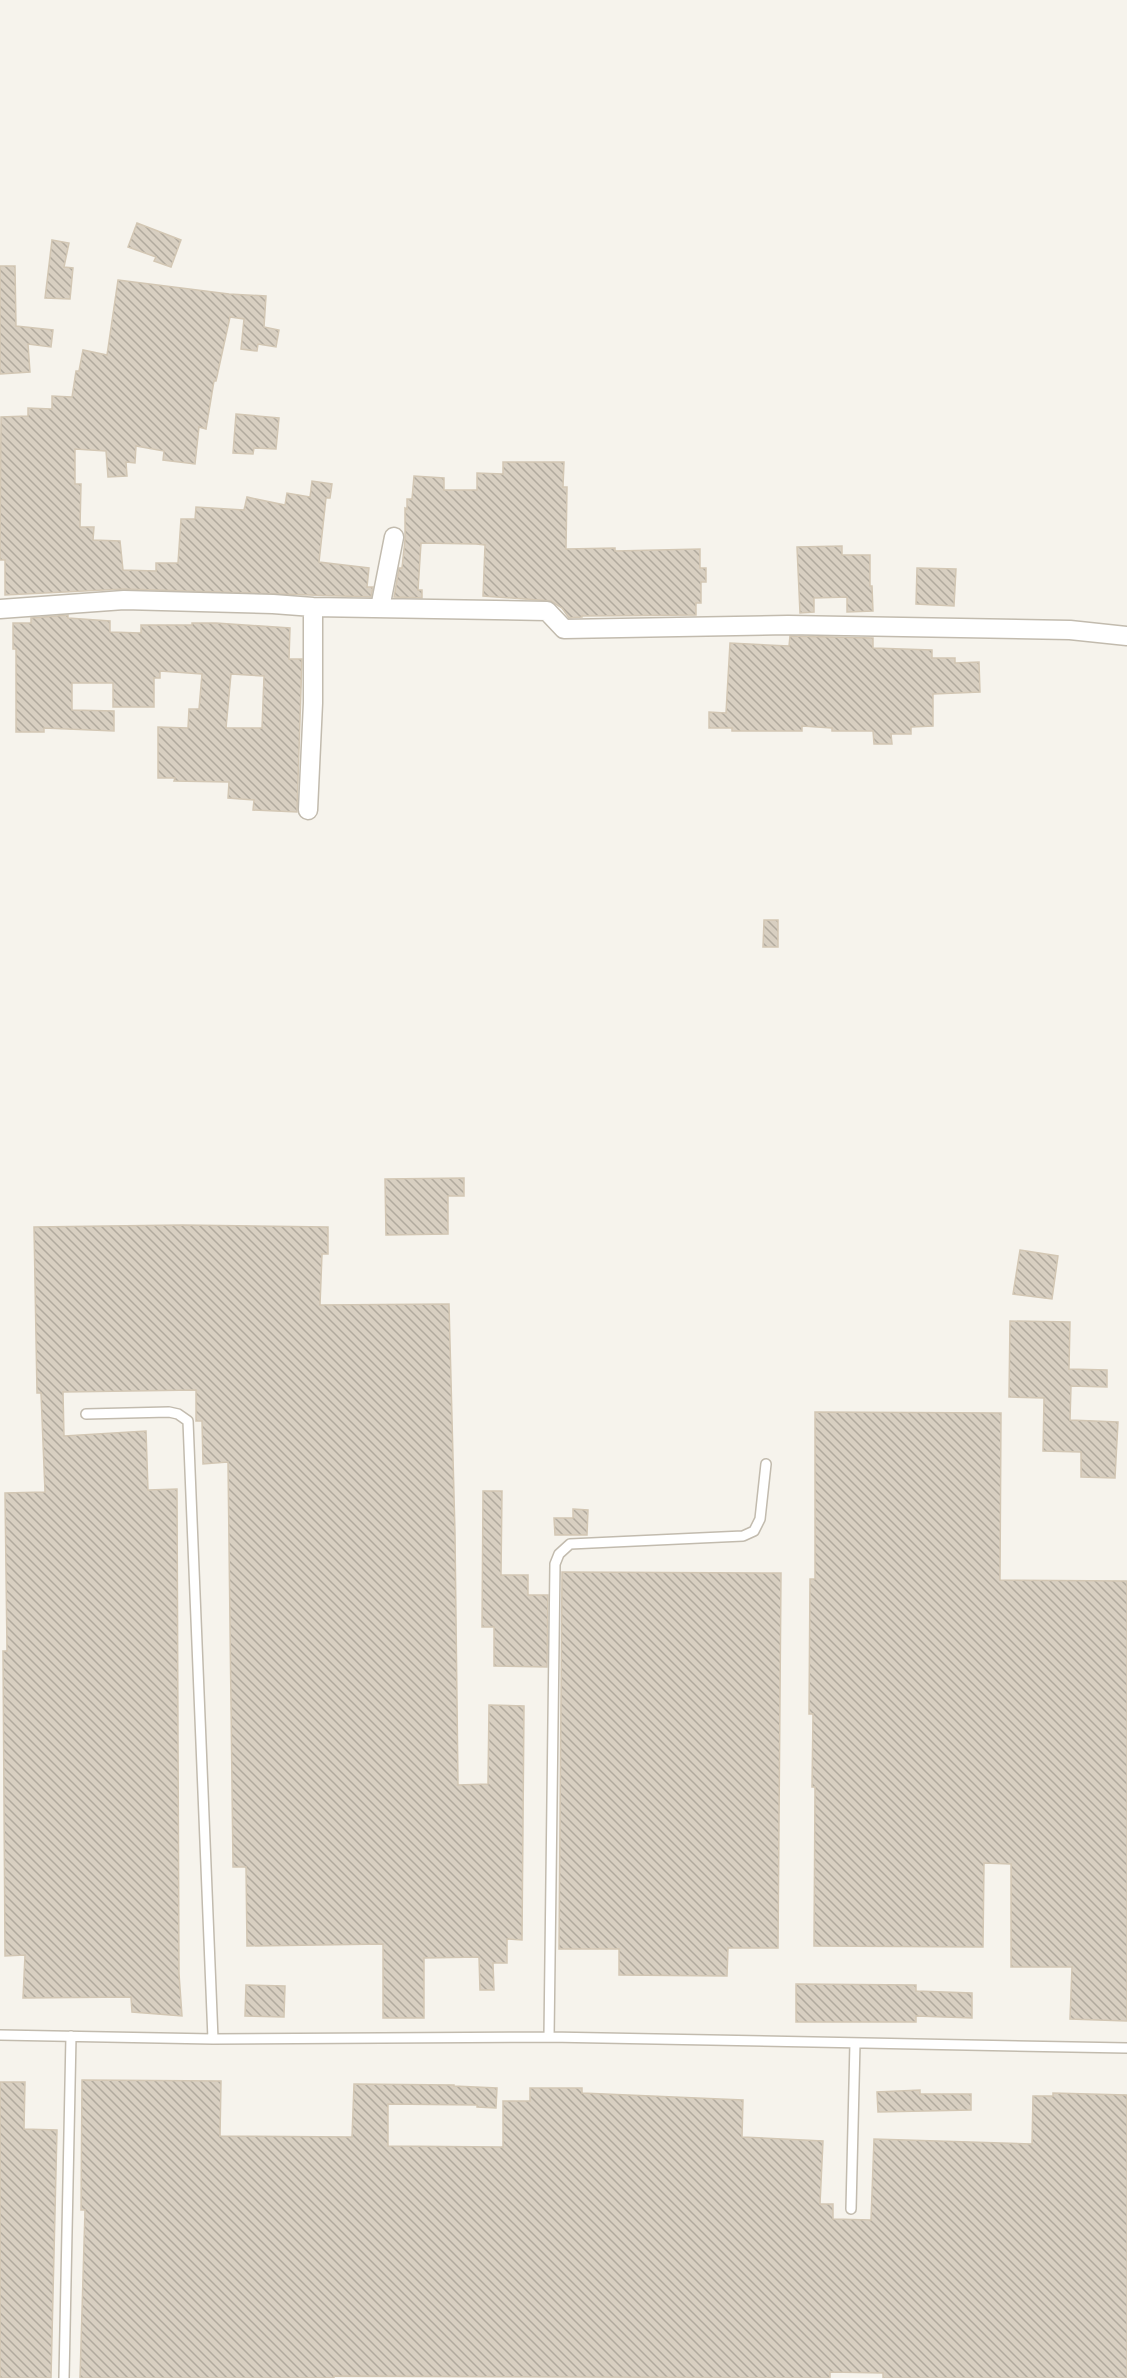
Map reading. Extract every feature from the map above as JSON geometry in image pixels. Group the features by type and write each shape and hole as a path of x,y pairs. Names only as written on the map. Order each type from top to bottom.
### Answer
{"street":[{"path":"380,608 394,537"},
{"path":"0,609 124,600 273,603 313,607 547,611 564,629 788,626 1070,630 1127,636"},
{"path":"308,810 313,703 311,664 313,607"}],"lane":[{"path":"86,1414 169,1412 178,1414 188,1421 213,2039"},
{"path":"549,2037 555,1564 559,1554 570,1544 743,1536 754,1531 760,1519 766,1464"},
{"path":"0,2035 213,2039 549,2037 1127,2048"},
{"path":"64,2378 71,2036"},
{"path":"850,2209 855,2043"}],"building":[{"path":"137,223 181,240 171,267 154,261 156,257 128,247"},
{"path":"52,240 69,243 64,267 73,268 70,299 45,298"},
{"path":"0,266 15,266 16,326 53,330 51,347 28,344 30,372 0,374"},
{"path":"118,280 229,294 266,296 264,327 279,330 276,347 258,344 257,351 241,349 244,319 230,317 216,381 214,381 206,429 199,427 195,464 163,460 164,451 136,446 135,463 126,462 127,476 108,477 106,451 75,449 75,484 81,484 80,527 94,527 93,540 120,541 123,570 156,571 156,563 178,563 181,519 195,519 196,507 244,510 247,497 285,505 287,493 310,497 312,481 332,484 330,498 326,498 319,562 369,568 367,587 373,587 371,597 124,589 5,595 5,560 0,560 1,417 28,416 28,408 52,409 52,396 72,397 76,371 79,371 83,350 107,355"},
{"path":"236,414 279,418 276,449 254,448 253,454 233,453"},
{"path":"503,462 564,462 563,487 567,487 566,549 615,548 615,551 700,549 700,568 706,568 706,582 701,582 701,603 696,603 696,615 569,618 562,608 551,601 483,596 485,545 476,544 421,543 418,590 422,590 422,598 394,597 399,568 402,568 405,508 407,509 407,499 412,499 414,476 444,478 444,490 477,490 477,473 503,474"},
{"path":"842,546 842,555 870,555 873,611 847,612 847,597 814,598 814,612 800,613 797,547"},
{"path":"917,568 956,569 954,606 916,604"},
{"path":"68,615 68,618 110,621 110,632 141,633 141,625 192,625 192,623 290,628 289,659 302,659 297,812 253,810 254,800 228,798 229,782 174,781 175,778 158,778 158,727 188,728 189,709 199,709 202,674 160,671 160,678 154,678 154,707 113,707 113,683 72,683 72,710 114,711 114,731 44,728 44,732 16,732 16,649 13,649 13,623 31,623 31,618","holes":["231,674 264,676 262,728 226,728"]},
{"path":"790,636 873,638 873,648 932,650 932,658 955,658 955,663 979,662 980,692 933,694 933,726 911,727 911,734 891,734 892,744 874,744 873,731 832,731 832,728 802,726 802,731 732,731 732,728 709,728 709,712 726,713 730,643 789,646"},
{"path":"764,920 778,920 778,947 763,947"},
{"path":"464,1178 464,1196 448,1196 448,1234 386,1235 385,1179"},
{"path":"182,1225 328,1227 328,1254 322,1254 320,1305 449,1304 458,1785 488,1784 489,1705 524,1706 522,1940 507,1939 507,1963 493,1963 494,1990 480,1990 479,1957 424,1958 424,2018 383,2018 383,1944 247,1946 246,1867 233,1867 228,1462 203,1464 202,1421 196,1421 196,1390 63,1392 64,1436 146,1431 148,1490 177,1489 179,1974 182,2016 132,2012 131,1997 23,1998 25,1955 5,1956 3,1651 7,1651 5,1493 45,1492 41,1393 37,1393 34,1227"},
{"path":"1020,1250 1058,1256 1052,1299 1013,1294"},
{"path":"1010,1321 1070,1322 1069,1369 1107,1370 1107,1387 1071,1386 1070,1420 1118,1422 1115,1478 1081,1477 1081,1452 1043,1451 1044,1398 1009,1397"},
{"path":"815,1412 1001,1413 1000,1580 1127,1581 1127,2021 1070,2019 1072,1967 1011,1967 1011,1864 984,1863 983,1947 814,1946 815,1787 812,1787 813,1714 809,1714 810,1579 815,1579"},
{"path":"483,1491 502,1491 501,1575 528,1575 528,1595 548,1595 547,1667 494,1666 494,1627 482,1627"},
{"path":"573,1509 588,1510 587,1535 555,1535 554,1518 573,1518"},
{"path":"562,1572 781,1573 778,1948 728,1948 727,1976 619,1975 619,1949 559,1949"},
{"path":"796,1984 916,1985 916,1991 972,1993 972,2018 916,2016 916,2022 796,2022"},
{"path":"246,1985 285,1986 284,2017 245,2016"},
{"path":"82,2080 221,2081 220,2136 352,2137 354,2084 497,2088 496,2108 477,2107 477,2105 388,2104 388,2146 503,2147 503,2101 530,2101 530,2088 582,2088 582,2093 743,2100 742,2137 823,2141 820,2204 833,2204 833,2219 871,2220 874,2139 1032,2144 1033,2096 1053,2096 1053,2093 1127,2095 1127,2378 883,2378 883,2373 830,2372 830,2378 334,2376 334,2378 80,2378 85,2210 81,2210"},
{"path":"0,2082 25,2082 24,2129 57,2130 51,2378 0,2378"},
{"path":"920,2090 920,2094 971,2094 971,2110 878,2112 877,2092"}]}
